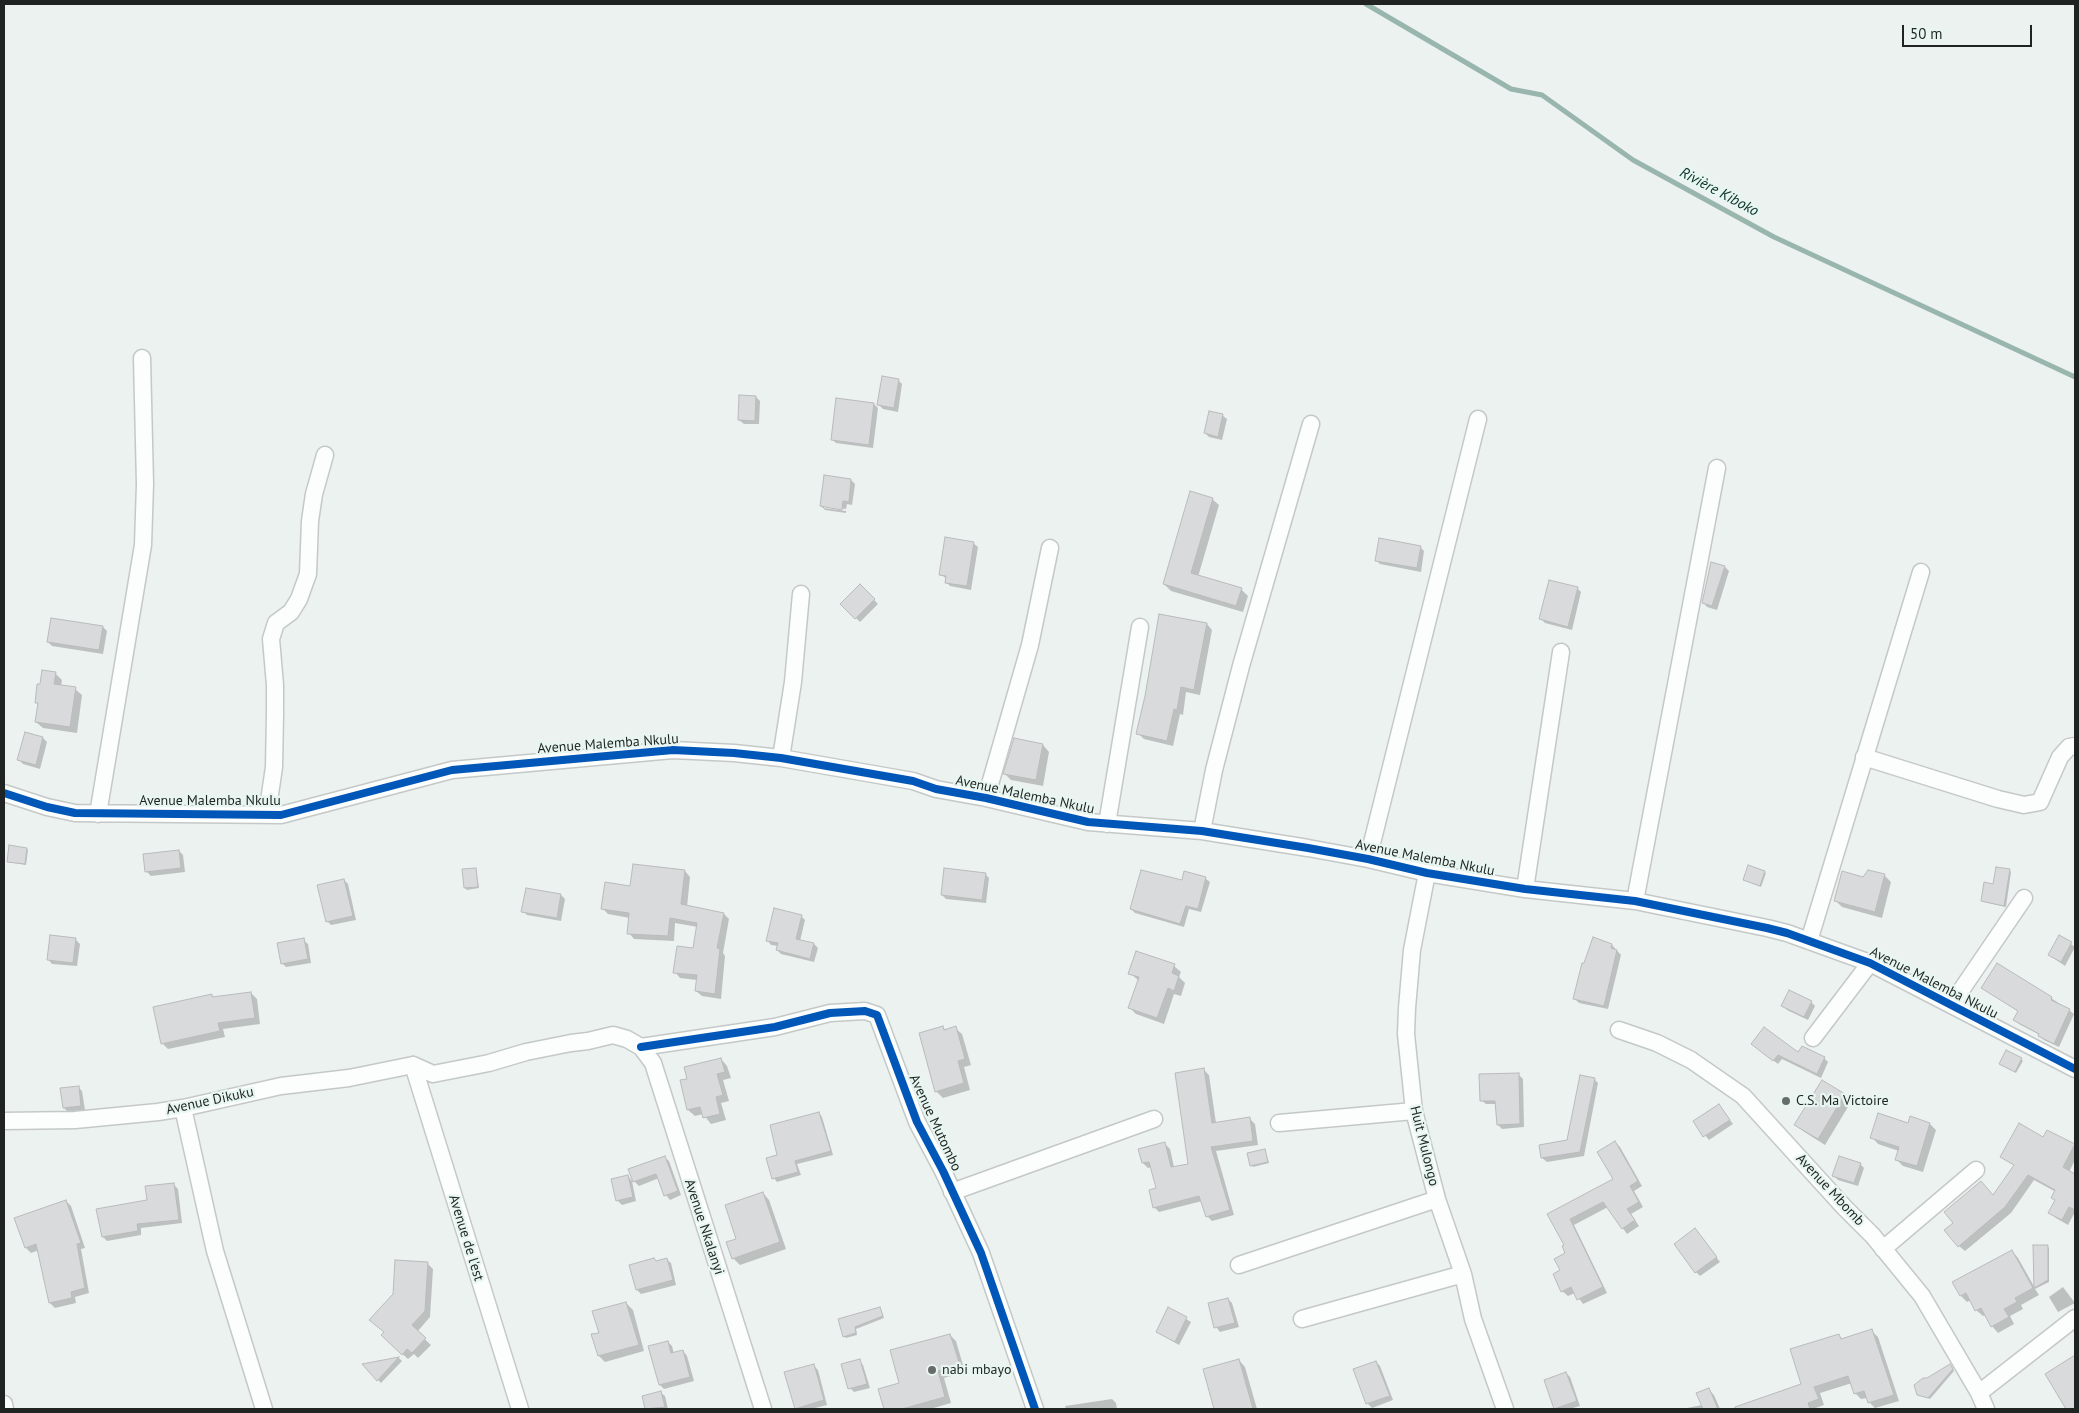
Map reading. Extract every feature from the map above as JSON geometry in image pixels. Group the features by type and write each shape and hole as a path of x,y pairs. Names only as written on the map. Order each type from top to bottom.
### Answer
{"street":[{"path":"98,814 143,544 142,358"},
{"path":"1368,859 1478,419"},
{"path":"1202,831 1214,770 1239,675 1311,424"},
{"path":"266,815 274,767 275,685 270,639 276,623 291,612 300,599 308,574 311,512 314,494 326,455"},
{"path":"1635,901 1717,468"},
{"path":"986,798 1030,645 1050,548"},
{"path":"1808,941 1921,572"},
{"path":"781,758 793,682 801,594"},
{"path":"1108,824 1140,627"},
{"path":"1526,889 1561,652"},
{"path":"1864,757 1998,800 2024,806 2040,802 2060,758 2069,747 2075,746"},
{"name":"Avenue Malemba Nkulu","path":"4,793 64,812 266,815 288,814 452,770 672,750 734,752 781,758 901,778 936,789 986,798 1067,818 1108,824 1202,831 1368,859 1427,873 1526,889 1635,901 1767,928 1870,963 2075,1069"},
{"name":"Huit Mulongo","path":"1427,873 1412,950 1407,1008 1406,1034 1414,1111 1437,1199 1462,1274 1473,1319 1505,1409"},
{"path":"1952,1005 2024,898"},
{"path":"1813,1038 1870,963"},
{"name":"Avenue Mutombo","path":"641,1047 776,1027 830,1013 853,1010 873,1012 880,1018 906,1096 981,1253 1034,1409"},
{"name":"Avenue Mbomb","path":"1619,1030 1657,1043 1691,1060 1743,1096 1844,1207 1873,1236 1922,1296 1980,1404"},
{"path":"413,1065 433,1074 490,1063 526,1052 571,1043 588,1042 613,1034 641,1047"},
{"name":"Avenue Nkalanyi","path":"641,1047 653,1063 763,1409"},
{"name":"Avenue Dikuku","path":"4,1120 105,1118 183,1108 281,1086 358,1077 413,1065"},
{"name":"Avenue de l'est","path":"413,1065 520,1409"},
{"path":"183,1108 215,1251 264,1409"},
{"path":"1279,1123 1414,1111"},
{"path":"952,1192 1154,1119"},
{"path":"1882,1249 1976,1170"},
{"path":"1239,1266 1437,1199"},
{"path":"1302,1319 1462,1274"},
{"path":"1980,1404 2075,1318"},
{"path":"4,1404 5,1409"}],"building":[{"path":"882,376 899,379 894,408 877,405"},
{"path":"739,395 756,396 755,421 738,420"},
{"path":"836,398 874,403 869,445 831,440"},
{"path":"1209,411 1223,414 1218,437 1204,433"},
{"path":"824,475 851,479 849,502 843,501 842,510 820,506"},
{"path":"1190,491 1213,498 1191,573 1242,588 1236,606 1163,584"},
{"path":"945,537 974,542 967,586 945,583 946,576 939,575"},
{"path":"1379,538 1421,546 1417,568 1375,561"},
{"path":"1711,562 1725,566 1712,606 1702,603"},
{"path":"1549,580 1578,587 1568,627 1539,619"},
{"path":"860,584 875,599 855,619 840,604"},
{"path":"1159,614 1207,623 1194,690 1181,687 1177,710 1174,709 1167,741 1136,734 1145,696"},
{"path":"51,618 103,626 99,650 47,642"},
{"path":"42,670 56,672 54,684 76,687 70,727 35,722 38,703 35,703 37,684 40,684"},
{"path":"25,732 43,737 36,765 17,760"},
{"path":"1014,738 1043,744 1036,780 1003,774"},
{"path":"9,845 27,848 25,864 7,862"},
{"path":"179,850 181,868 145,872 143,854"},
{"path":"633,864 685,870 681,904 724,913 717,948 720,949 715,994 695,991 697,975 673,973 677,946 693,948 697,923 670,918 668,936 627,934 629,913 601,909 605,882 630,886"},
{"path":"1748,865 1765,871 1760,886 1743,880"},
{"path":"1996,867 2010,869 2004,906 1981,901 1984,882 1993,884"},
{"path":"476,868 478,887 464,888 462,869"},
{"path":"944,868 986,873 982,900 941,895"},
{"path":"1141,870 1182,880 1184,871 1206,877 1198,909 1186,906 1180,924 1130,909"},
{"path":"1868,870 1885,874 1875,912 1834,901 1842,871 1863,877"},
{"path":"344,879 353,916 326,922 317,885"},
{"path":"526,888 561,894 557,918 521,912"},
{"path":"774,908 802,915 796,939 814,943 810,959 776,950 778,943 766,941"},
{"path":"50,935 76,938 73,963 47,960"},
{"path":"2059,935 2072,942 2061,962 2048,955"},
{"path":"1593,937 1612,944 1611,948 1617,950 1604,1006 1573,999 1582,963 1584,963"},
{"path":"304,938 308,959 281,964 277,943"},
{"path":"1136,951 1175,964 1172,973 1179,976 1174,991 1168,988 1157,1018 1128,1008 1139,977 1128,974"},
{"path":"1997,963 2052,997 2051,1000 2070,1009 2054,1044 2013,1020 2018,1011 1981,988"},
{"path":"1789,990 1812,1001 1804,1017 1781,1006"},
{"path":"251,992 255,1018 218,1023 220,1031 161,1044 153,1007 212,994 212,997"},
{"path":"943,1026 944,1030 956,1026 965,1059 958,1061 964,1083 935,1092 919,1033"},
{"path":"1764,1027 1798,1052 1802,1046 1825,1057 1817,1074 1778,1055 1773,1061 1751,1044"},
{"path":"2006,1050 2022,1058 2015,1072 1999,1064"},
{"path":"721,1058 725,1072 717,1074 723,1095 716,1097 720,1114 703,1118 700,1107 687,1110 680,1080 687,1079 684,1067"},
{"path":"1204,1068 1212,1123 1250,1117 1253,1141 1211,1147 1230,1210 1206,1217 1199,1196 1153,1208 1149,1190 1156,1188 1149,1162 1142,1163 1138,1149 1165,1142 1171,1167 1188,1164 1175,1073"},
{"path":"1519,1073 1520,1124 1497,1125 1495,1101 1480,1101 1479,1074"},
{"path":"1580,1075 1595,1078 1580,1152 1541,1158 1539,1145 1567,1140"},
{"path":"1822,1080 1845,1094 1818,1139 1794,1125"},
{"path":"79,1086 81,1106 63,1108 60,1088"},
{"path":"1719,1104 1730,1120 1703,1137 1693,1121"},
{"path":"819,1112 831,1151 795,1161 798,1172 772,1179 766,1158 777,1155 770,1125"},
{"path":"1878,1113 1908,1123 1910,1116 1930,1123 1917,1166 1895,1160 1899,1147 1870,1138"},
{"path":"2019,1123 2043,1137 2047,1130 2075,1144 2063,1167 2075,1174 2075,1210 2069,1207 2062,1220 2048,1213 2055,1200 2051,1198 2055,1190 2028,1175 2005,1207 1958,1247 1944,1230 1953,1223 1944,1212 1981,1181 1993,1195 2014,1165 2000,1157"},
{"path":"1615,1141 1638,1181 1630,1186 1639,1202 1627,1209 1635,1220 1622,1229 1603,1202 1570,1219 1603,1287 1577,1300 1571,1287 1561,1292 1553,1274 1560,1270 1554,1259 1565,1253 1562,1246 1564,1245 1547,1214 1613,1179 1597,1152"},
{"path":"1265,1149 1268,1162 1250,1166 1247,1153"},
{"path":"665,1156 678,1191 664,1196 656,1174 633,1182 628,1169"},
{"path":"1839,1156 1861,1163 1854,1183 1832,1176"},
{"path":"628,1175 633,1197 616,1201 611,1179"},
{"path":"174,1183 179,1220 137,1224 138,1231 102,1237 96,1209 147,1200 145,1186"},
{"path":"763,1192 780,1242 732,1259 726,1242 736,1239 725,1205"},
{"path":"66,1200 81,1243 77,1244 85,1288 71,1292 72,1298 49,1303 36,1244 25,1248 14,1218"},
{"path":"1695,1228 1717,1257 1695,1273 1674,1244"},
{"path":"2033,1245 2048,1245 2048,1280 2034,1288"},
{"path":"2012,1250 2033,1288 2015,1298 2017,1302 2004,1309 2009,1317 1991,1327 1981,1308 1975,1311 1966,1293 1960,1296 1952,1282"},
{"path":"654,1258 656,1261 667,1258 673,1280 636,1290 629,1265"},
{"path":"395,1260 428,1262 425,1311 412,1325 426,1338 412,1353 407,1349 402,1355 381,1335 384,1332 369,1320 393,1294"},
{"path":"1228,1298 1235,1323 1214,1328 1208,1303"},
{"path":"626,1302 639,1345 598,1356 591,1334 599,1333 592,1311"},
{"path":"880,1307 883,1316 855,1327 856,1333 843,1337 838,1319"},
{"path":"1168,1307 1187,1317 1175,1342 1156,1332"},
{"path":"1872,1329 1894,1395 1868,1403 1864,1391 1854,1394 1848,1376 1814,1387 1819,1399 1808,1403 1810,1409 1735,1409 1735,1407 1801,1384 1790,1349 1839,1334 1841,1339"},
{"name":"nabi mbayo","path":"950,1334 960,1365 938,1371 945,1397 902,1409 884,1409 878,1389 899,1383 890,1350"},
{"path":"668,1341 671,1353 683,1350 690,1377 659,1385 648,1346"},
{"path":"2075,1355 2075,1409 2066,1409 2045,1374"},
{"path":"399,1357 377,1381 362,1364"},
{"path":"860,1359 867,1384 848,1389 841,1364"},
{"path":"1239,1359 1253,1409 1214,1409 1203,1369"},
{"path":"1376,1361 1390,1396 1366,1404 1353,1369"},
{"path":"814,1364 824,1400 795,1409 784,1372"},
{"path":"1950,1364 1953,1369 1928,1398 1917,1395 1914,1385 1923,1378 1927,1378"},
{"path":"1566,1372 1577,1401 1554,1409 1544,1380"},
{"path":"1709,1388 1718,1409 1703,1409 1696,1393"},
{"path":"661,1391 665,1407 645,1409 642,1396"}],"waterway":[{"name":"Rivière Kiboko","path":"1366,4 1511,89 1542,95 1633,160 1774,237 2075,377"}],"cycle path":[{"path":"4,793 47,807 75,813 281,815 452,770 673,750 734,753 781,758 913,781 936,789 986,798 1088,822 1202,831 1308,848 1368,859 1427,873 1525,889 1635,901 1767,928 1787,933 1870,963 2075,1069"},
{"path":"641,1047 775,1027 830,1013 865,1011 877,1015 917,1122 943,1171 981,1253 1035,1409"}],"place":[{"name":"C.S. Ma Victoire","path":"1786,1101"},
{"name":"nabi mbayo","path":"932,1370"}]}
